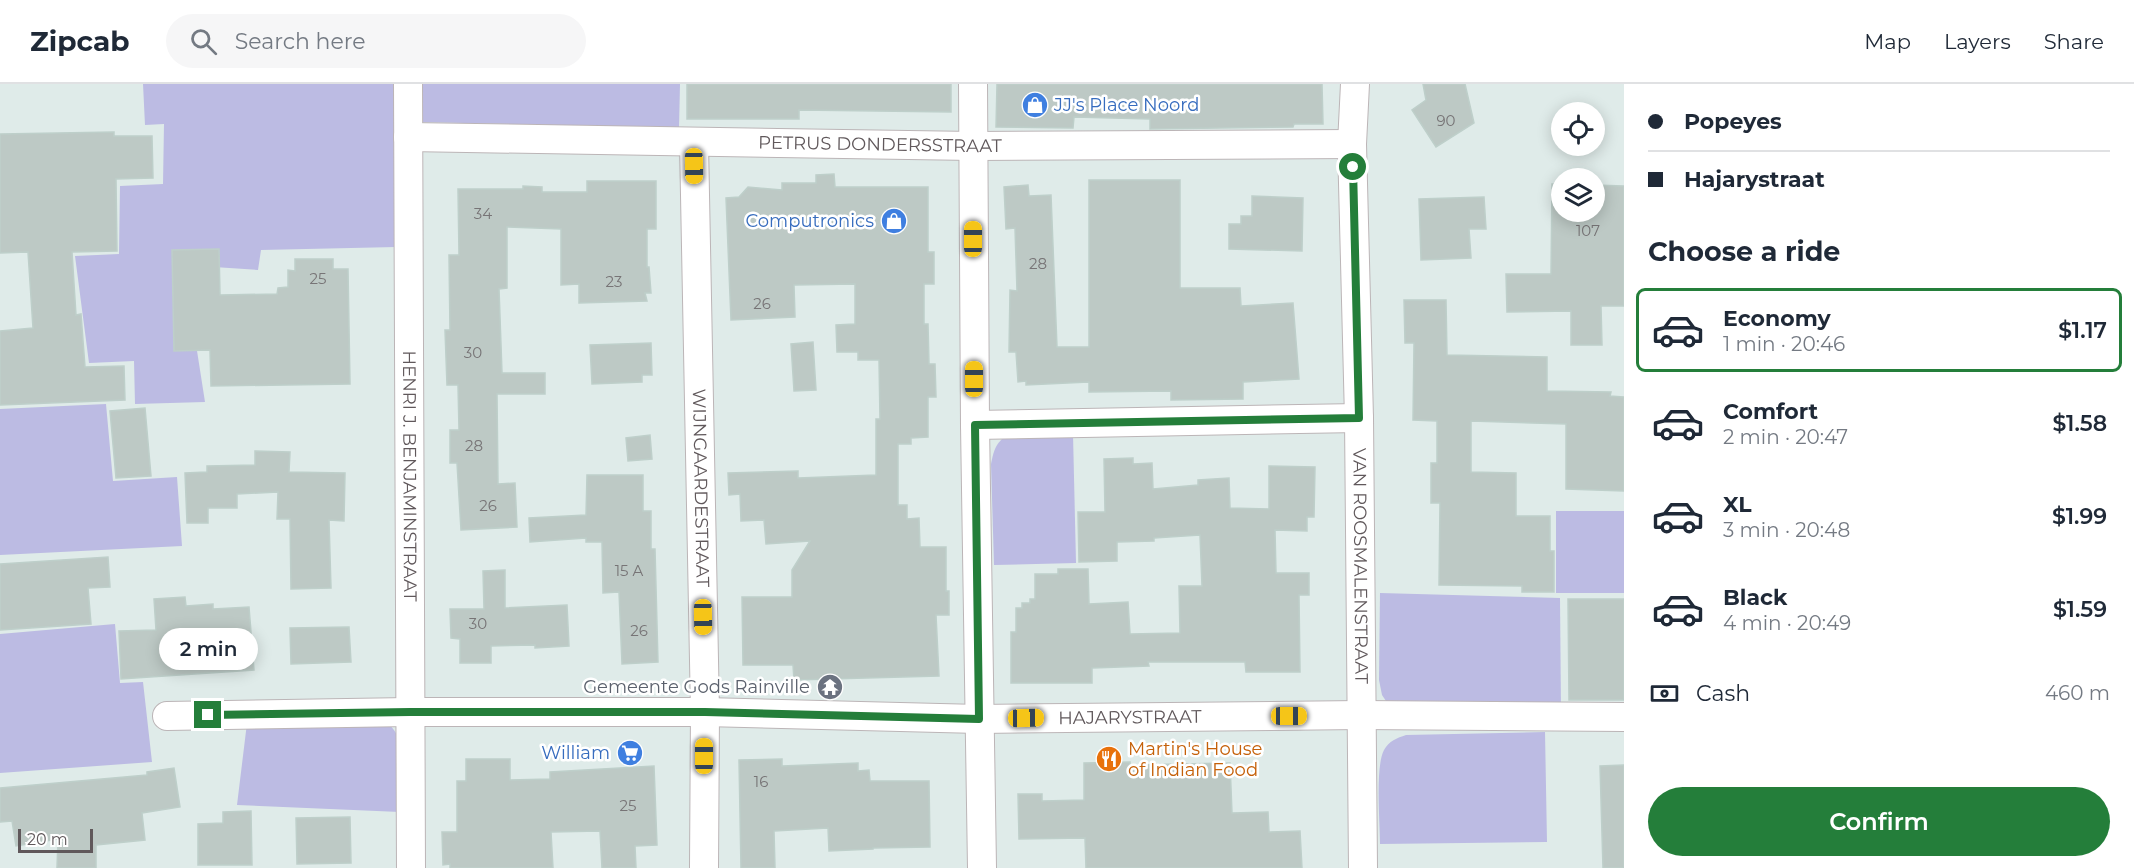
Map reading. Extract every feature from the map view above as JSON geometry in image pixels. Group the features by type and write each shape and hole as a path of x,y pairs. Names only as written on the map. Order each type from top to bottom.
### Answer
{"street":[{"name":"HENRI J. BENJAMINSTRAAT","path":"408,84 411,868"},
{"path":"973,84 975,425 982,868"},
{"name":"VAN ROOSMALENSTRAAT","path":"1355,84 1352,144 1359,418 1363,868"},
{"name":"PETRUS DONDERSSTRAAT","path":"408,137 972,146 1352,144"},
{"name":"WIJNGAARDESTRAAT","path":"694,142 705,712 704,868"},
{"path":"975,425 1359,418"},
{"name":"HAJARYSTRAAT","path":"167,716 410,712 705,712 979,719 1361,715 1624,717"}],"shaded area":[{"path":"143,84 398,84 396,247 261,250 258,270 214,267 190,306 205,402 135,404 134,361 89,363 75,256 119,254 120,186 163,184 164,124 145,125"},
{"path":"419,84 680,84 679,128 418,122"},
{"path":"106,404 113,481 177,477 182,546 0,555 0,409"},
{"path":"1010,433 1073,434 1076,563 994,565 991,464 996,446"},
{"path":"1556,511 1624,511 1624,593 1556,593"},
{"path":"1380,593 1560,598 1561,714 1390,707 1382,695 1379,680"},
{"path":"115,624 120,683 143,682 152,762 0,773 0,634"},
{"path":"386,722 394,730 402,751 403,776 400,812 237,805 247,723"},
{"path":"1545,732 1547,842 1380,844 1381,758 1391,742 1406,735"}],"building":[{"path":"687,84 951,84 951,112 799,110 799,119 687,119"},
{"path":"997,84 1322,84 1323,124 1294,124 1293,127 1150,129 1150,119 1074,117 1073,128 996,127"},
{"path":"1423,84 1465,84 1474,123 1436,147 1412,110 1426,100"},
{"path":"114,132 114,136 152,136 153,178 116,179 117,251 72,252 76,315 81,314 85,367 124,366 125,400 0,405 0,331 33,328 28,252 0,253 0,134"},
{"path":"834,174 835,187 928,187 928,252 934,252 934,284 924,284 924,324 928,324 929,364 935,364 936,397 928,397 928,437 911,438 911,444 898,444 898,505 907,505 907,519 919,518 920,547 946,547 946,591 949,591 949,615 936,615 939,676 794,680 793,665 743,665 742,597 792,597 792,570 810,541 766,544 764,520 741,521 740,494 729,495 728,473 798,471 798,478 876,475 876,419 880,419 879,360 858,360 858,352 837,352 836,325 855,324 855,284 794,285 795,317 731,320 726,198 739,197 748,187 782,190 782,183 816,183 816,175"},
{"path":"1089,180 1180,180 1180,288 1240,288 1241,306 1293,303 1299,379 1243,382 1243,399 1171,400 1171,391 1089,392 1089,382 1026,385 1026,381 1018,382 1016,352 1009,352 1010,290 1017,291 1015,228 1006,229 1004,187 1028,185 1029,196 1051,195 1057,347 1089,347"},
{"path":"587,181 656,181 656,229 647,229 647,267 649,267 651,293 645,293 647,301 579,303 579,284 561,285 561,229 507,227 507,288 499,289 502,373 545,373 545,394 497,394 498,484 515,483 517,527 461,530 457,463 450,463 450,430 459,430 458,385 447,385 445,330 450,330 449,255 459,255 458,189 523,189 523,186 542,187 542,192 587,192"},
{"path":"1605,185 1624,186 1624,306 1601,306 1602,345 1571,345 1571,311 1507,312 1506,274 1551,274 1552,222 1605,222"},
{"path":"1252,196 1303,198 1302,251 1229,249 1229,224 1241,224 1241,216 1252,216"},
{"path":"1484,197 1486,229 1469,229 1471,258 1421,260 1419,199"},
{"path":"219,249 220,295 277,294 278,288 288,287 288,270 295,271 295,259 333,259 333,269 348,269 350,384 211,386 210,350 174,351 172,250"},
{"path":"1404,300 1446,300 1447,355 1547,357 1547,391 1611,392 1610,396 1624,397 1624,491 1566,489 1566,424 1471,421 1471,472 1516,473 1516,516 1550,516 1550,551 1554,551 1554,592 1522,592 1522,586 1439,585 1440,503 1431,503 1431,463 1437,463 1437,421 1413,420 1414,343 1405,343"},
{"path":"813,342 816,390 794,391 791,344"},
{"path":"651,343 652,375 642,375 642,382 592,384 590,345"},
{"path":"145,408 151,476 116,478 110,411"},
{"path":"650,435 652,459 628,461 626,438"},
{"path":"255,451 290,452 289,472 345,473 344,521 329,520 331,588 291,589 290,519 277,519 278,492 237,494 237,508 208,508 208,523 187,523 185,473 207,472 207,466 255,465"},
{"path":"1133,458 1133,464 1152,463 1153,489 1198,485 1198,480 1229,478 1230,508 1269,509 1269,466 1315,467 1314,517 1307,517 1307,531 1275,530 1276,573 1309,573 1309,595 1299,595 1300,672 1246,672 1245,662 1148,662 1149,666 1092,668 1092,683 1011,683 1011,632 1016,632 1016,608 1022,608 1022,603 1030,603 1030,599 1035,599 1035,574 1058,574 1058,569 1088,569 1089,604 1128,602 1130,634 1180,633 1179,586 1202,586 1200,535 1154,538 1154,541 1117,542 1117,561 1079,562 1078,512 1105,512 1104,459"},
{"path":"587,475 643,475 643,511 651,511 651,549 655,549 658,662 622,664 619,592 603,593 602,542 586,542 586,538 530,542 529,518 586,515"},
{"path":"108,557 110,587 88,588 91,624 0,630 0,564"},
{"path":"505,570 505,608 567,605 569,646 535,648 535,645 491,646 491,663 460,663 460,639 451,638 450,609 484,609 483,571"},
{"path":"185,597 186,606 213,604 213,609 249,607 254,670 121,679 119,631 156,630 154,599"},
{"path":"1568,599 1624,599 1624,700 1569,700"},
{"path":"349,627 351,662 291,664 290,628"},
{"path":"466,759 510,759 510,780 550,779 550,772 654,766 657,845 635,846 636,868 602,868 600,831 551,832 553,868 450,868 450,864 443,865 442,832 457,832 457,781 466,781"},
{"path":"782,759 782,766 858,763 858,771 869,770 870,781 929,781 930,847 829,851 828,828 774,831 775,868 741,868 739,760"},
{"path":"1130,762 1130,765 1230,763 1232,813 1268,812 1269,832 1300,831 1302,868 1086,868 1085,838 1019,839 1018,794 1042,794 1042,801 1084,800 1084,763"},
{"path":"1624,765 1624,868 1603,868 1600,766"},
{"path":"174,768 180,807 142,813 145,840 96,845 96,868 57,868 58,839 16,846 12,821 0,822 0,788 147,775 147,772"},
{"path":"251,811 252,865 198,865 198,824 223,823 223,812"},
{"path":"350,817 351,863 297,864 296,818"}],"place":[{"name":"JJ's Place Noord","path":"1035,105"},
{"name":"Computronics","path":"894,221"},
{"name":"Gemeente Gods Rainville","path":"830,687"},
{"name":"William","path":"630,753"},
{"name":"Martin's House of Indian Food","path":"1109,759"}],"route":[{"path":"208,715 705,712 979,719 975,425 1359,418 1353,167"}]}
